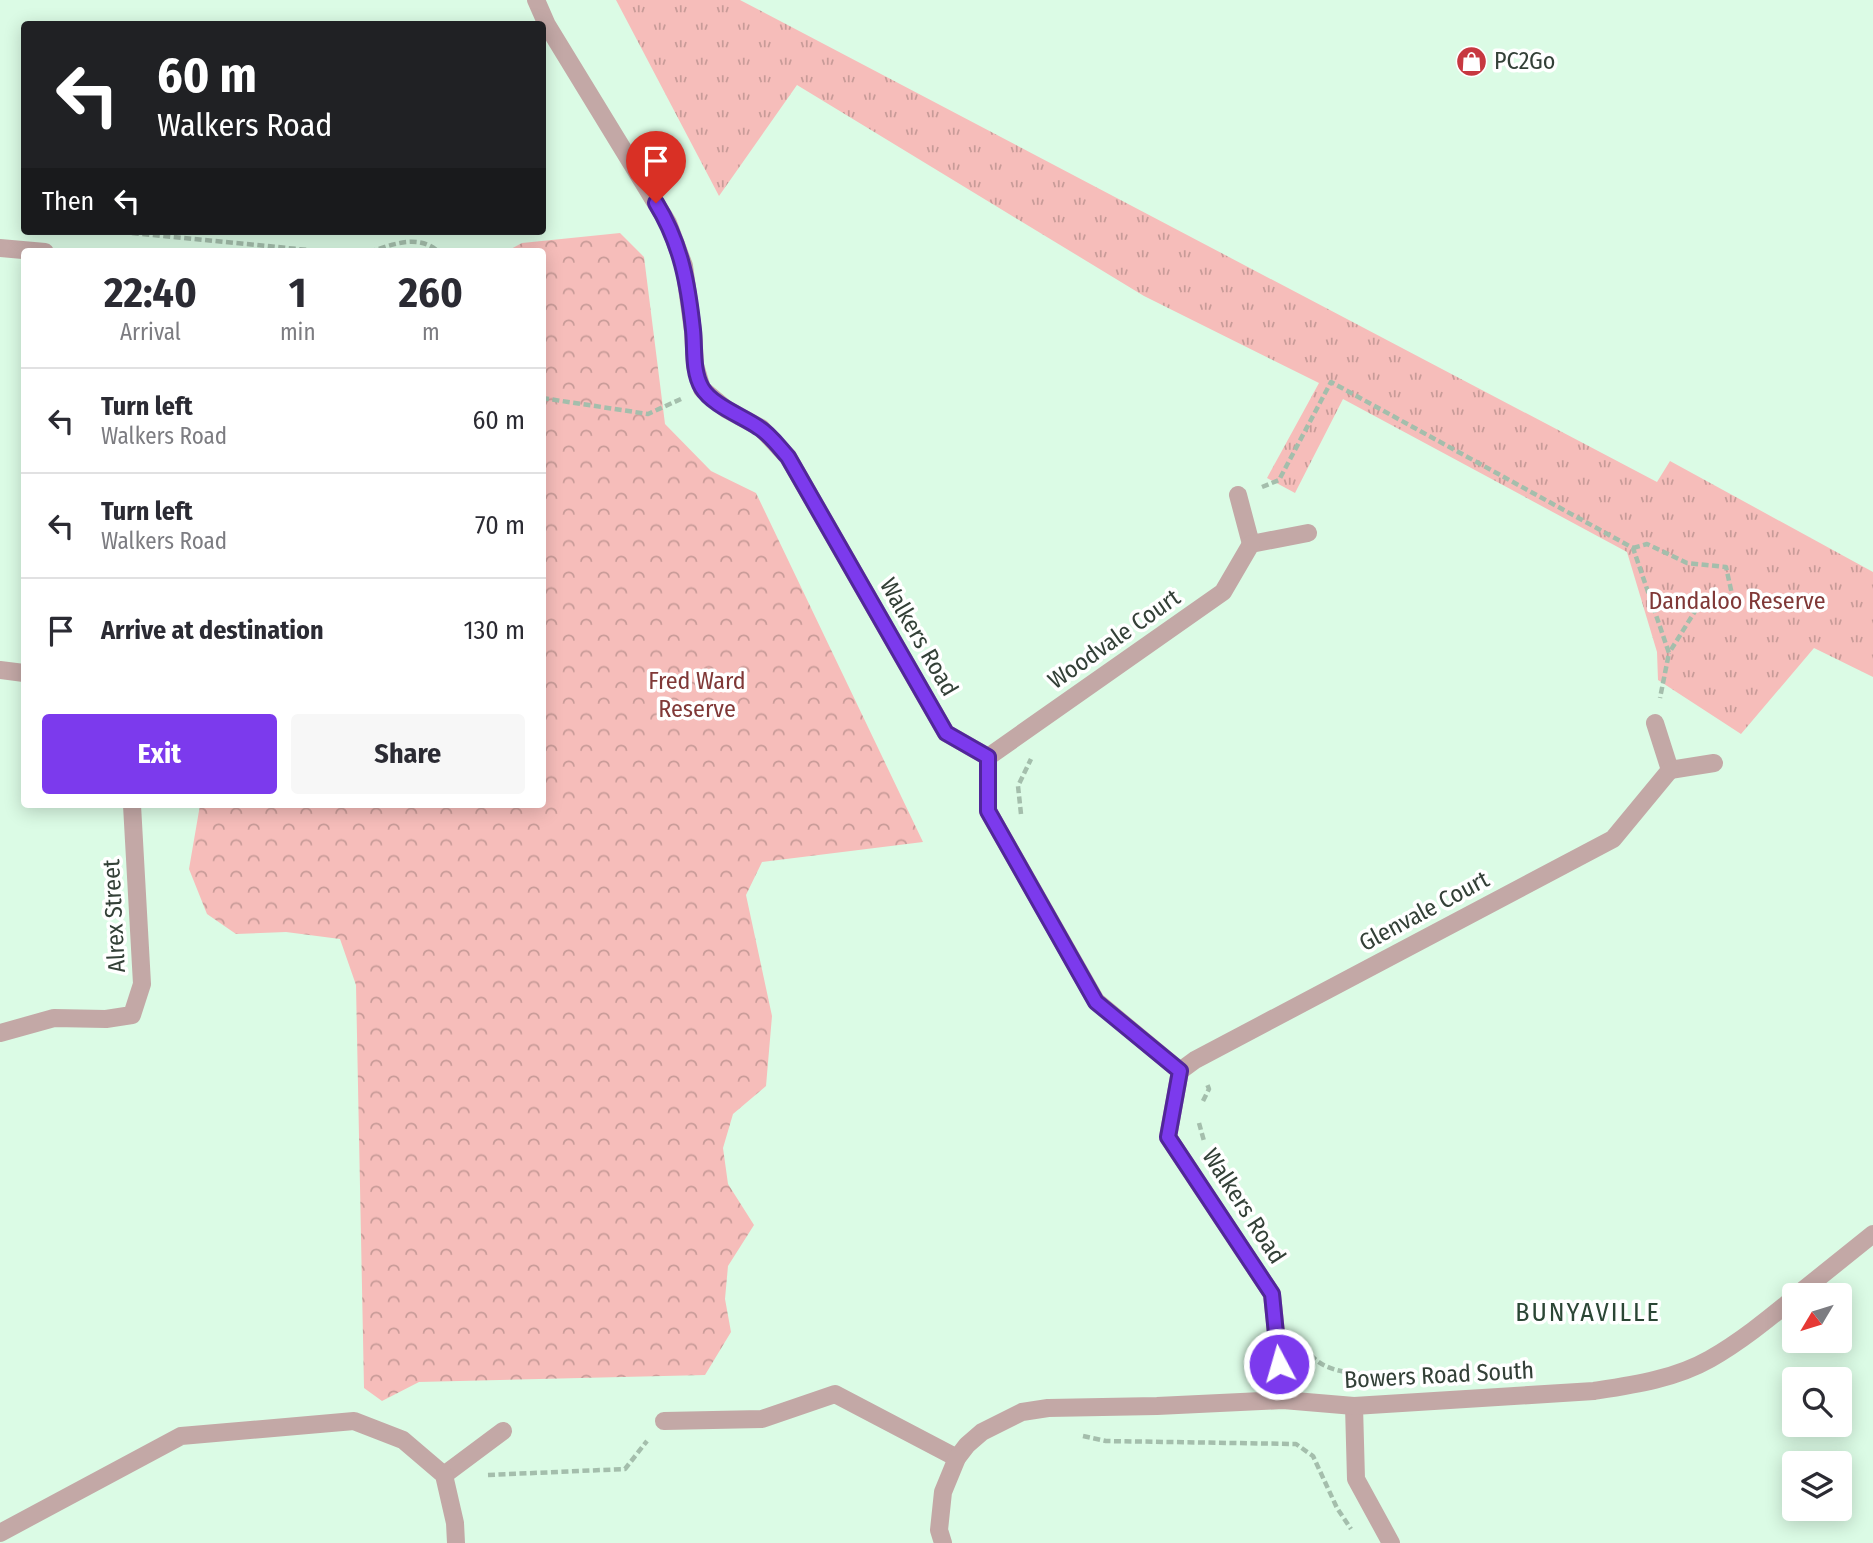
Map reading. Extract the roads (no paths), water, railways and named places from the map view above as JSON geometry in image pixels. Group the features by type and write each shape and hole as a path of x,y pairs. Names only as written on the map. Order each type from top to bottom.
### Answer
{"street":[{"name":"Walkers Road","path":"536,0 545,21"},
{"name":"Walkers Road","path":"546,23 668,223 684,266 694,331 695,365 702,389 726,409 761,428 788,457 946,733 988,757"},
{"path":"0,248 21,250"},
{"path":"1238,495 1251,544 1308,533"},
{"name":"Woodvale Court","path":"988,757 1223,592 1251,544"},
{"path":"0,670 21,673"},
{"path":"1655,723 1670,770 1714,763"},
{"path":"988,757 988,811 1096,1002 1180,1071"},
{"name":"Glenvale Court","path":"1180,1071 1195,1060 1613,839 1670,770"},
{"name":"Alrex Street","path":"0,1033 54,1018 106,1019 132,1015 142,984 132,808"},
{"name":"Walkers Road","path":"1180,1071 1168,1137 1272,1294 1283,1400"},
{"name":"Bowers Road South","path":"1811,1283 1873,1234"},
{"name":"Bowers Road South","path":"943,1543 939,1530 943,1492 957,1458 982,1432 1022,1412 1048,1408 1283,1400 1354,1406 1594,1391 1671,1376 1707,1361 1741,1340 1782,1307"},
{"path":"664,1421 762,1419 835,1394 957,1458"},
{"path":"1354,1406 1356,1479 1391,1543"},
{"path":"0,1533 181,1436 354,1421 403,1440 444,1475 455,1523 456,1543"},
{"path":"444,1475 503,1431"}],"place":[{"name":"PC2Go","path":"1471,61"}],"district":[{"name":"BUNYAVILLE","path":"1588,1312"}],"park label":[{"name":"Dandaloo Reserve","path":"1737,601"},
{"name":"Fred Ward Reserve","path":"697,695"}]}
